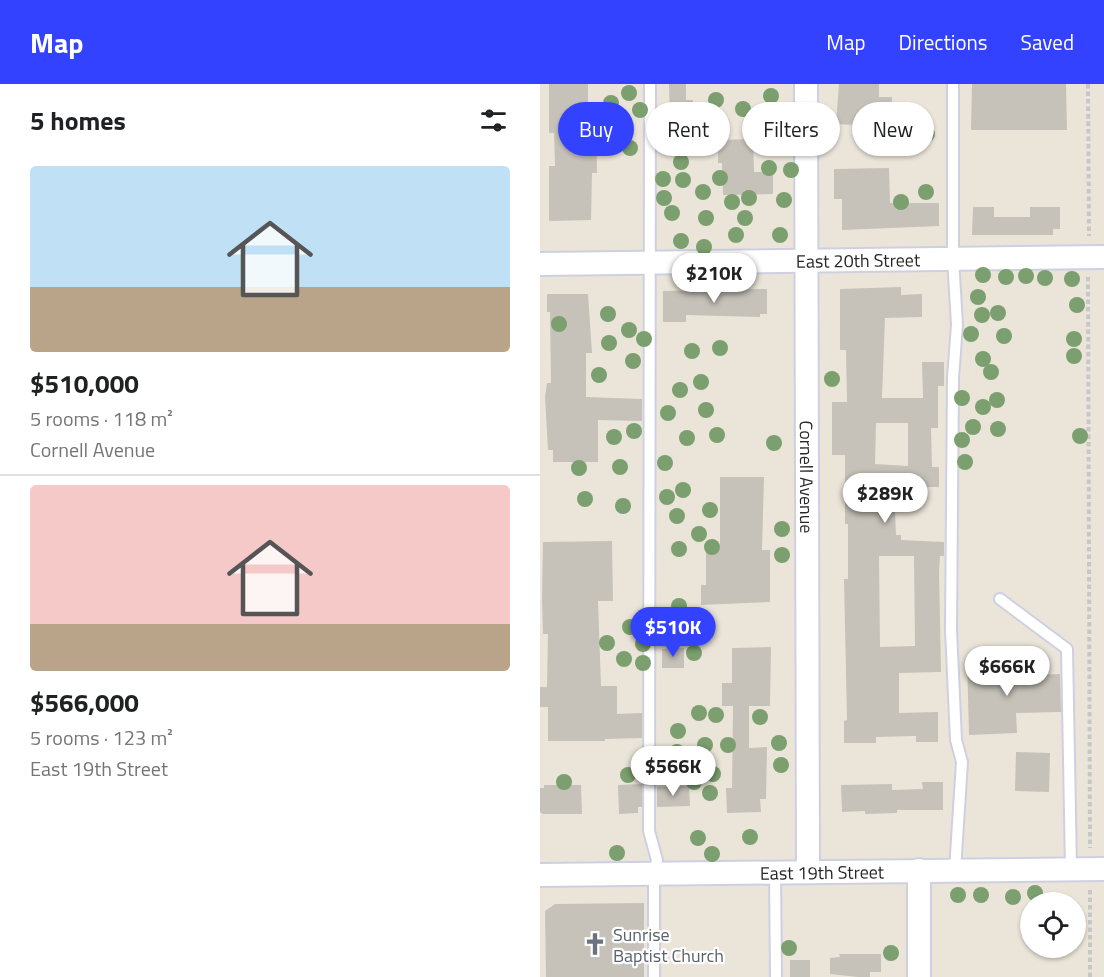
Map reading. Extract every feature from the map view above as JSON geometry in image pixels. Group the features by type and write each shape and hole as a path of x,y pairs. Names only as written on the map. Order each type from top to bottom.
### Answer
{"street":[{"name":"Cornell Avenue","path":"806,84 808,871"},
{"name":"East 20th Street","path":"540,264 1094,257"},
{"name":"East 19th Street","path":"540,875 1094,869"},
{"path":"919,870 919,977"}],"lane":[{"path":"650,84 649,831 657,860 654,873 654,977"},
{"path":"953,84 953,258 957,325 953,378 951,630 956,740 962,762 956,870"},
{"path":"1000,599 1067,649 1071,869"},
{"path":"775,871 776,977"}],"path":[{"path":"1088,84 1094,257 1094,869 1090,977"}],"building":[{"path":"549,84 588,84 588,102 558,102 558,156 597,156 597,173 592,173 591,220 549,221 549,166 555,166 554,133 549,133"},
{"path":"669,84 686,84 686,100 693,100 693,102 669,102"},
{"path":"839,84 879,84 879,97 892,97 892,102 852,102 852,125 840,124 840,102 838,102"},
{"path":"972,84 1066,84 1067,130 971,130"},
{"path":"742,139 742,156 754,156 754,172 773,172 773,194 723,195 722,163 718,163 718,156 730,156 730,140"},
{"path":"889,168 890,203 939,203 939,226 842,230 842,199 834,199 834,169"},
{"path":"973,207 994,207 994,217 1030,217 1030,207 1060,207 1060,229 1053,229 1053,235 972,235"},
{"path":"901,287 901,295 922,294 922,317 885,318 882,398 923,398 922,362 944,362 944,386 938,386 938,428 931,428 932,467 939,467 939,487 894,487 896,535 901,535 901,540 944,542 944,556 940,556 939,571 941,672 899,673 899,713 938,712 938,742 916,742 916,736 876,737 876,743 844,743 844,721 847,720 844,579 848,579 848,524 845,524 845,455 832,455 832,402 847,402 846,350 840,350 840,289","holes":["876,423 908,423 908,466 875,464","879,556 914,556 915,646 880,647"]},
{"path":"767,289 767,314 760,314 760,317 686,315 686,322 663,322 663,291"},
{"path":"547,294 588,294 592,353 586,353 586,397 642,399 642,421 598,420 598,462 553,462 553,450 548,450 545,397 547,383 551,383 550,312 547,312"},
{"path":"720,477 764,477 762,550 770,550 770,602 701,605 701,585 706,585 706,549 720,549"},
{"path":"612,541 613,601 598,601 601,686 617,686 617,714 642,713 642,738 605,739 605,741 548,741 548,707 540,707 540,687 547,687 548,634 543,634 543,542"},
{"path":"771,647 770,706 749,706 749,748 767,747 766,799 760,799 761,812 727,813 726,788 732,788 733,706 722,706 722,683 732,683 732,648"},
{"path":"684,648 684,668 662,668 662,649"},
{"path":"995,657 996,676 1060,674 1061,712 1016,713 1017,733 969,735 967,658"},
{"path":"1016,752 1050,753 1049,792 1015,791"},
{"path":"922,782 943,782 943,810 897,810 897,813 865,814 865,811 842,812 841,785 892,784 892,790 923,789"},
{"path":"642,784 642,807 638,807 638,813 619,814 618,785"},
{"path":"544,785 581,785 582,814 543,814 540,812 540,788 544,788"},
{"path":"689,786 690,806 657,807 657,787"},
{"name":"Sunrise Baptist Church","path":"644,903 644,977 546,977 545,911 555,904"},
{"path":"839,954 881,954 881,972 870,972 870,977 830,974 830,958 840,957"},
{"path":"790,960 810,960 810,977 790,977"}],"place":[{"name":"Sunrise Baptist Church","path":"595,944"}]}
